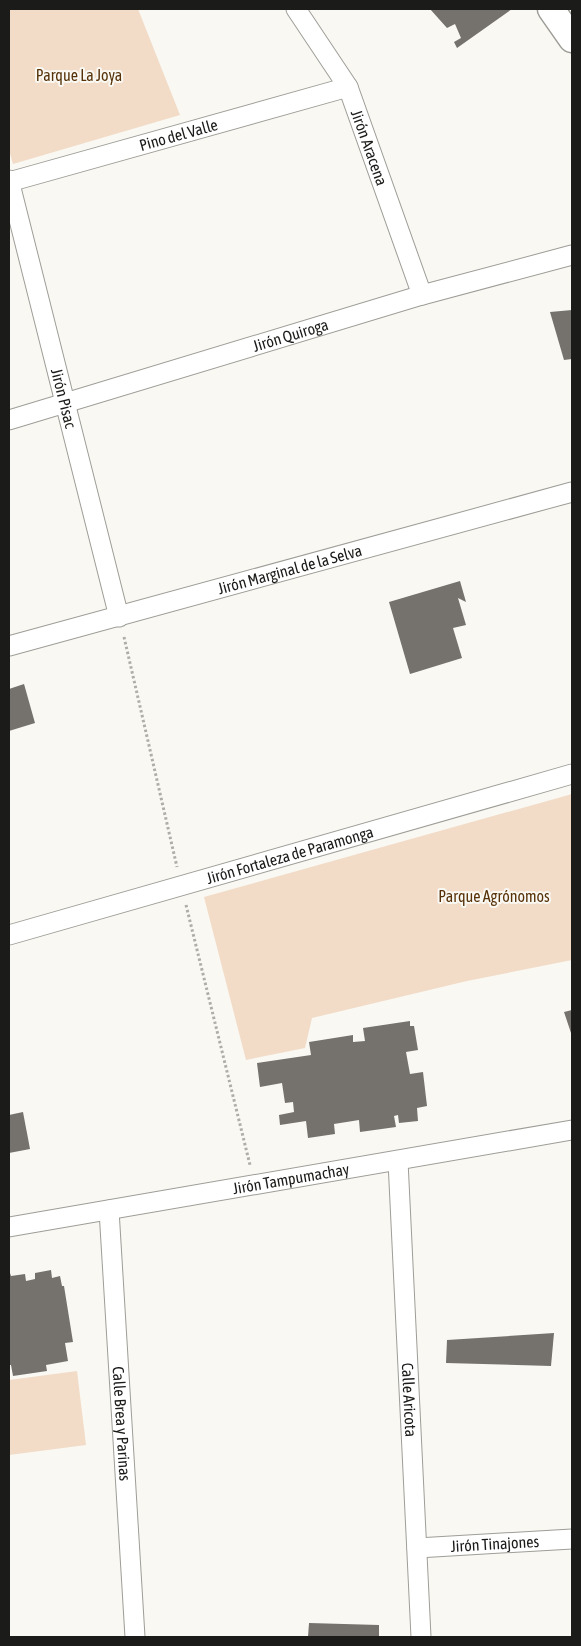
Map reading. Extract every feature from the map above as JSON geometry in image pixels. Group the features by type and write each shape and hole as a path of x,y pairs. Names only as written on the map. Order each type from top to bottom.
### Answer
{"main road":[{"path":"551,9 572,39"}],"street":[{"name":"Jirón Aracena","path":"296,9 348,87 422,295"},
{"name":"Pino del Valle","path":"9,181 348,87"},
{"name":"Jirón Pisac","path":"9,181 120,617"},
{"name":"Jirón Quiroga","path":"9,420 422,295 572,256"},
{"name":"Jirón Marginal de la Selva","path":"9,646 572,492"},
{"name":"Jirón Fortaleza de Paramonga","path":"9,935 572,774"},
{"name":"Jirón Tampumachay","path":"9,1227 572,1130"},
{"name":"Calle Aricota","path":"398,1161 421,1637"},
{"name":"Calle Brea y Parinas","path":"109,1210 135,1637"},
{"name":"Jirón Tinajones","path":"417,1548 572,1539"}],"green space":[{"name":"Parque La Joya","path":"9,9 138,9 180,115 13,164 9,150"},
{"name":"Parque Agrónomos","path":"572,794 572,960 467,981 312,1018 305,1048 246,1060 204,897"},
{"path":"77,1371 86,1445 9,1455 9,1380"}],"building":[{"path":"430,9 512,9 457,48 454,42 461,38 455,24 447,28"},
{"path":"572,310 572,359 564,360 550,312"},
{"path":"460,581 466,602 458,598 466,625 453,628 462,658 410,674 389,602"},
{"path":"24,684 35,723 9,731 9,689"},
{"path":"572,1010 572,1036 564,1012"},
{"path":"410,1021 410,1026 414,1026 418,1050 406,1052 410,1074 423,1072 427,1106 417,1108 418,1121 399,1123 398,1115 394,1116 396,1127 360,1132 359,1120 334,1124 335,1134 308,1138 306,1121 280,1125 279,1115 294,1112 293,1102 285,1103 282,1083 260,1087 257,1063 311,1055 309,1042 353,1035 353,1042 365,1041 363,1028"},
{"path":"23,1112 30,1149 9,1153 9,1115"},
{"path":"9,1270 11,1276 25,1274 26,1281 35,1279 35,1273 51,1270 52,1278 60,1276 62,1286 64,1286 73,1342 65,1343 68,1361 46,1365 47,1371 13,1376 11,1365 9,1365"},
{"path":"554,1333 551,1366 446,1363 447,1340"},
{"path":"309,1623 379,1625 379,1637 308,1637"}]}
